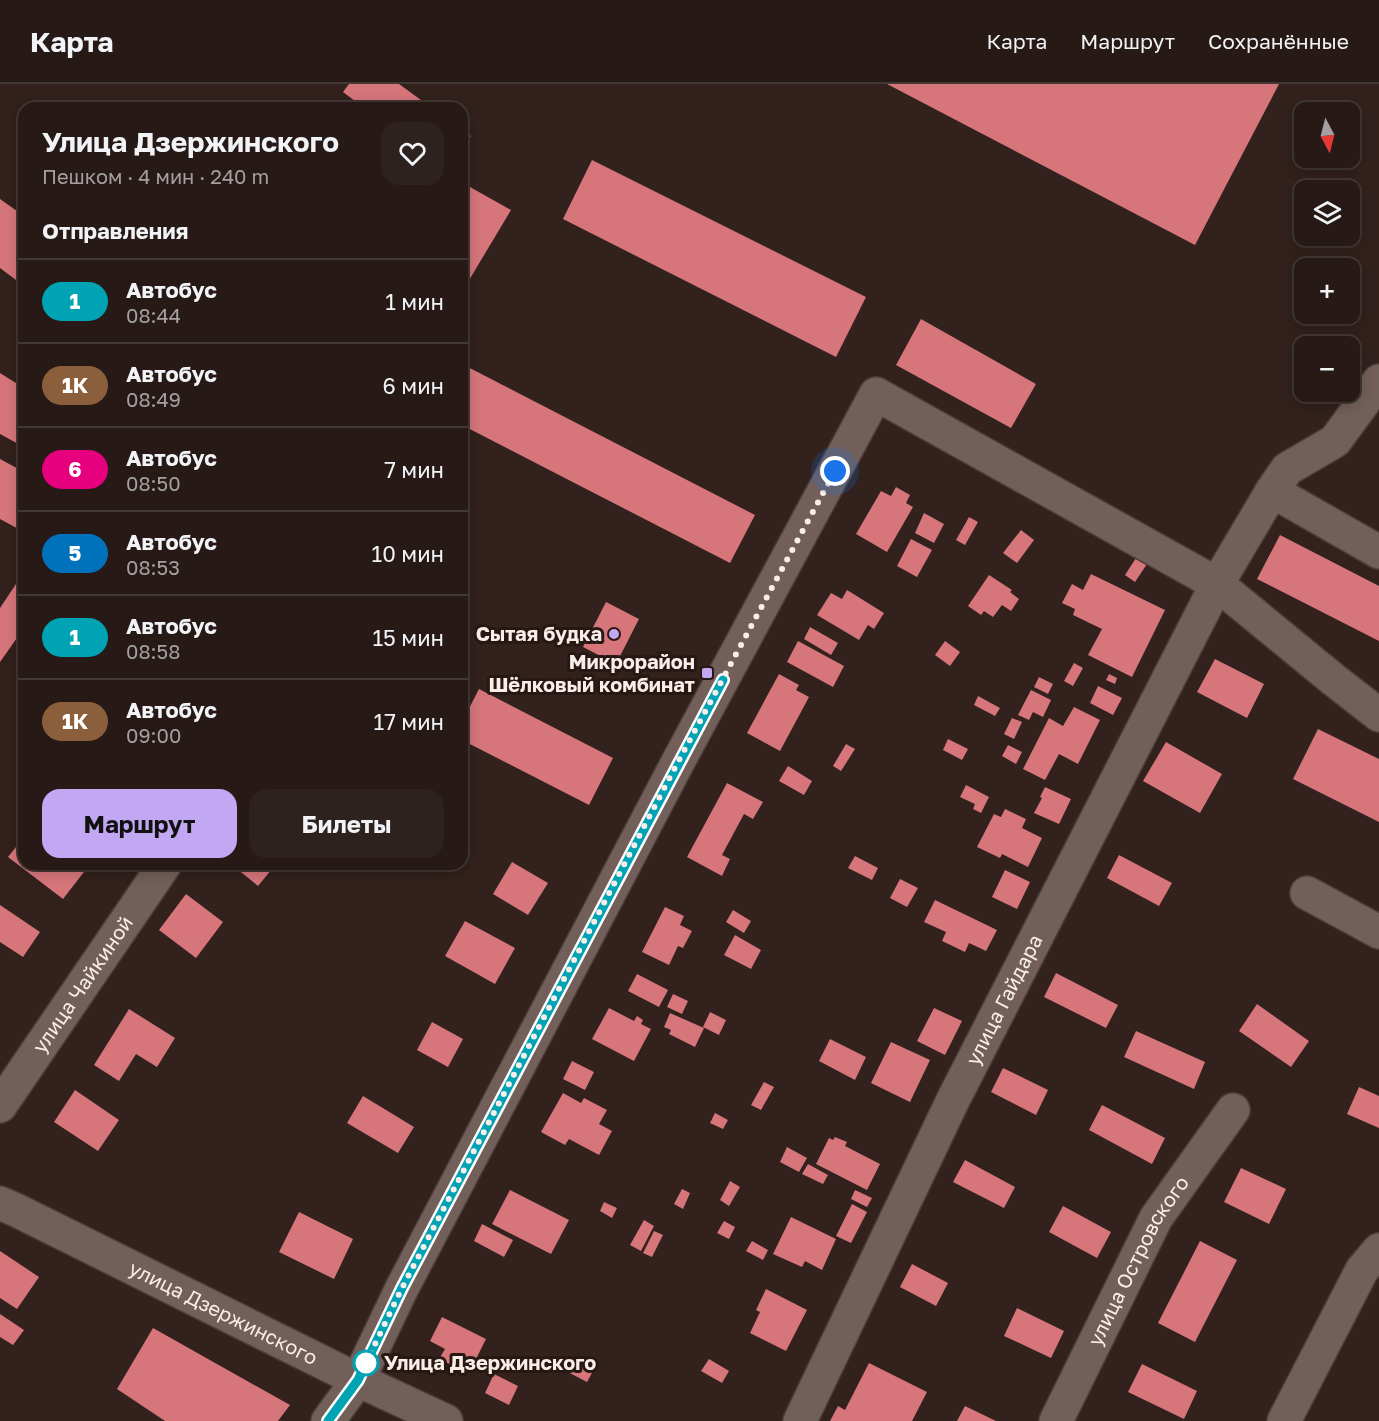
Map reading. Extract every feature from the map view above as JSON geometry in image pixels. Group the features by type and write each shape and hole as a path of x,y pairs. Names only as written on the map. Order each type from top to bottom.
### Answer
{"street":[{"name":"улица Гайдара","path":"800,1421 953,1100 1217,584 1287,469 1335,441 1379,381"},
{"path":"328,1421 358,1380 402,1288 876,394 1217,584 1379,715"},
{"path":"1272,491 1379,552"},
{"name":"улица Чайкиной","path":"0,1106 161,870"},
{"path":"1307,893 1379,932"},
{"name":"улица Островского","path":"1056,1421 1156,1218 1233,1110"},
{"name":"улица Дзержинского","path":"0,1203 358,1380 446,1421"},
{"path":"1295,1414 1362,1270 1379,1250"}],"building":[{"path":"349,84 399,84 424,102 356,102 343,92"},
{"path":"887,84 1279,84 1195,245"},
{"path":"592,160 866,297 836,357 563,219"},
{"path":"470,187 511,210 468,282 468,190"},
{"path":"0,199 18,212 18,282 0,268"},
{"path":"921,319 1036,384 1011,428 896,365"},
{"path":"468,367 755,515 730,563 468,428"},
{"path":"0,373 18,384 18,444 0,434"},
{"path":"0,459 18,469 18,529 0,519"},
{"path":"896,487 910,495 906,503 913,507 887,552 856,534 881,491 891,496"},
{"path":"924,513 944,524 934,543 915,533"},
{"path":"969,517 978,522 965,545 956,540"},
{"path":"1021,530 1034,540 1017,563 1003,553"},
{"path":"1280,535 1379,586 1379,641 1257,579"},
{"path":"911,539 932,550 917,577 897,566"},
{"path":"1136,558 1147,564 1135,582 1125,575"},
{"path":"1091,574 1165,610 1132,677 1088,655 1102,629 1073,615 1075,609 1062,603 1072,584 1083,590"},
{"path":"989,575 1012,590 1010,592 1019,599 1011,611 1002,605 993,617 984,611 981,615 968,606"},
{"path":"18,581 18,636 0,662 0,608"},
{"path":"847,590 884,613 874,629 868,625 859,640 817,615 831,593 842,599"},
{"path":"606,602 639,619 616,664 583,647"},
{"path":"810,627 838,643 831,655 804,639"},
{"path":"798,641 844,666 833,687 787,662"},
{"path":"945,641 960,652 950,666 935,655"},
{"path":"1215,659 1264,684 1247,718 1197,692"},
{"path":"1074,663 1083,668 1073,686 1064,681"},
{"path":"779,674 799,685 796,690 809,697 780,751 747,733"},
{"path":"1109,674 1117,678 1115,684 1106,680"},
{"path":"1039,677 1053,684 1048,694 1034,687"},
{"path":"1098,686 1122,698 1113,715 1090,703"},
{"path":"479,689 613,758 589,805 468,743 468,710"},
{"path":"1031,690 1051,700 1043,717 1033,712 1029,720 1018,715"},
{"path":"978,696 1000,708 995,716 974,705"},
{"path":"1074,707 1100,720 1078,764 1059,754 1045,780 1023,769 1049,718 1063,726"},
{"path":"1012,718 1022,722 1014,739 1004,734"},
{"path":"1318,729 1379,759 1379,822 1293,779"},
{"path":"948,739 968,749 962,760 943,750"},
{"path":"1166,742 1222,774 1200,813 1143,781"},
{"path":"846,744 855,749 841,771 833,766"},
{"path":"1008,745 1022,752 1016,764 1002,756"},
{"path":"788,766 812,781 804,795 779,781"},
{"path":"727,783 763,802 753,819 744,814 722,855 730,859 722,876 687,857"},
{"path":"966,785 989,797 981,813 973,809 975,804 960,797"},
{"path":"1045,787 1071,799 1059,824 1034,813"},
{"path":"1005,809 1026,819 1022,828 1042,838 1028,867 1002,854 1000,858 977,847 994,814 1001,817"},
{"path":"18,844 18,865 8,857"},
{"path":"1119,855 1172,883 1159,906 1107,878"},
{"path":"855,856 878,868 872,880 848,868"},
{"path":"512,862 548,883 528,915 493,894"},
{"path":"25,870 85,870 63,899"},
{"path":"238,870 271,870 258,886"},
{"path":"1005,870 1030,882 1017,909 992,897"},
{"path":"900,879 918,888 907,907 890,898"},
{"path":"186,894 223,922 196,958 159,930"},
{"path":"935,900 997,930 986,951 969,943 965,952 942,941 946,932 924,922"},
{"path":"0,905 40,932 23,957 0,942"},
{"path":"665,907 684,916 680,925 692,931 683,948 678,946 669,965 642,952"},
{"path":"733,910 751,921 744,933 726,922"},
{"path":"465,921 515,948 495,984 445,956"},
{"path":"735,935 761,950 751,969 724,955"},
{"path":"1056,973 1118,1005 1106,1028 1044,997"},
{"path":"637,974 668,990 659,1007 628,991"},
{"path":"673,994 688,1001 682,1014 667,1007"},
{"path":"1257,1004 1309,1041 1291,1067 1239,1031"},
{"path":"609,1008 634,1021 637,1016 643,1020 641,1024 651,1029 634,1061 592,1039"},
{"path":"934,1008 962,1021 945,1055 917,1041"},
{"path":"129,1009 175,1038 157,1067 136,1054 119,1081 94,1065"},
{"path":"710,1012 726,1020 719,1035 703,1027"},
{"path":"670,1013 704,1028 695,1047 669,1034 671,1030 664,1027"},
{"path":"432,1022 463,1039 448,1067 417,1050"},
{"path":"1136,1031 1205,1062 1194,1089 1124,1057"},
{"path":"830,1039 866,1057 855,1080 819,1061"},
{"path":"891,1042 930,1060 910,1102 871,1083"},
{"path":"572,1061 594,1072 585,1090 563,1079"},
{"path":"1003,1068 1048,1090 1036,1115 991,1092"},
{"path":"764,1082 774,1087 761,1110 751,1105"},
{"path":"1359,1087 1379,1096 1379,1128 1347,1114"},
{"path":"75,1090 119,1120 98,1151 54,1122"},
{"path":"563,1093 581,1103 584,1098 607,1110 599,1124 612,1131 599,1155 569,1139 565,1145 541,1132"},
{"path":"363,1096 414,1127 398,1153 347,1123"},
{"path":"1102,1105 1165,1138 1152,1164 1089,1130"},
{"path":"715,1113 728,1120 723,1129 710,1123"},
{"path":"835,1137 847,1142 845,1146 880,1164 867,1190 816,1164 829,1138 833,1140"},
{"path":"787,1147 807,1158 799,1172 780,1162"},
{"path":"965,1160 1015,1187 1004,1208 953,1182"},
{"path":"808,1164 828,1175 823,1184 802,1174"},
{"path":"1241,1168 1286,1189 1269,1224 1224,1202"},
{"path":"730,1181 740,1187 729,1206 720,1200"},
{"path":"682,1189 690,1193 683,1209 674,1204"},
{"path":"510,1190 569,1220 551,1254 492,1224"},
{"path":"855,1190 872,1198 867,1207 851,1199"},
{"path":"604,1202 617,1208 612,1218 600,1211"},
{"path":"852,1204 867,1212 851,1243 836,1236"},
{"path":"1063,1206 1111,1232 1097,1258 1049,1232"},
{"path":"299,1212 353,1239 334,1279 279,1252"},
{"path":"791,1217 836,1239 822,1270 805,1261 802,1267 773,1254"},
{"path":"644,1220 654,1226 641,1251 630,1245"},
{"path":"724,1221 735,1227 729,1239 717,1233"},
{"path":"482,1224 513,1240 504,1257 474,1241"},
{"path":"654,1231 663,1235 652,1257 643,1253"},
{"path":"752,1241 768,1250 763,1260 746,1251"},
{"path":"1200,1241 1237,1260 1195,1342 1158,1323"},
{"path":"0,1251 39,1277 17,1309 0,1298"},
{"path":"912,1264 948,1283 936,1306 900,1287"},
{"path":"766,1289 807,1310 786,1351 750,1333 760,1312 756,1310"},
{"path":"1017,1308 1064,1331 1051,1358 1004,1336"},
{"path":"0,1314 24,1330 13,1345 0,1337"},
{"path":"442,1317 486,1339 474,1363 463,1358 458,1368 439,1359 445,1349 430,1341"},
{"path":"153,1328 290,1405 278,1421 165,1421 117,1389"},
{"path":"570,1359 593,1371 587,1382 564,1370"},
{"path":"709,1359 729,1371 722,1383 701,1371"},
{"path":"869,1363 927,1392 912,1421 830,1421 838,1406 845,1410"},
{"path":"1142,1364 1197,1391 1184,1419 1128,1392"},
{"path":"494,1374 518,1386 509,1405 485,1393"},
{"path":"965,1406 996,1421 957,1421"}],"bus line":[{"name":"1","path":"328,1421 358,1380 402,1288 723,680"}],"place":[{"name":"Сытая будка","path":"614,634"},
{"name":"Микрорайон Шёлковый комбинат","path":"707,673"},
{"name":"Улица Дзержинского","path":"366,1363"}],"route":[{"path":"366,1363 402,1288 668,782 835,471"}]}
